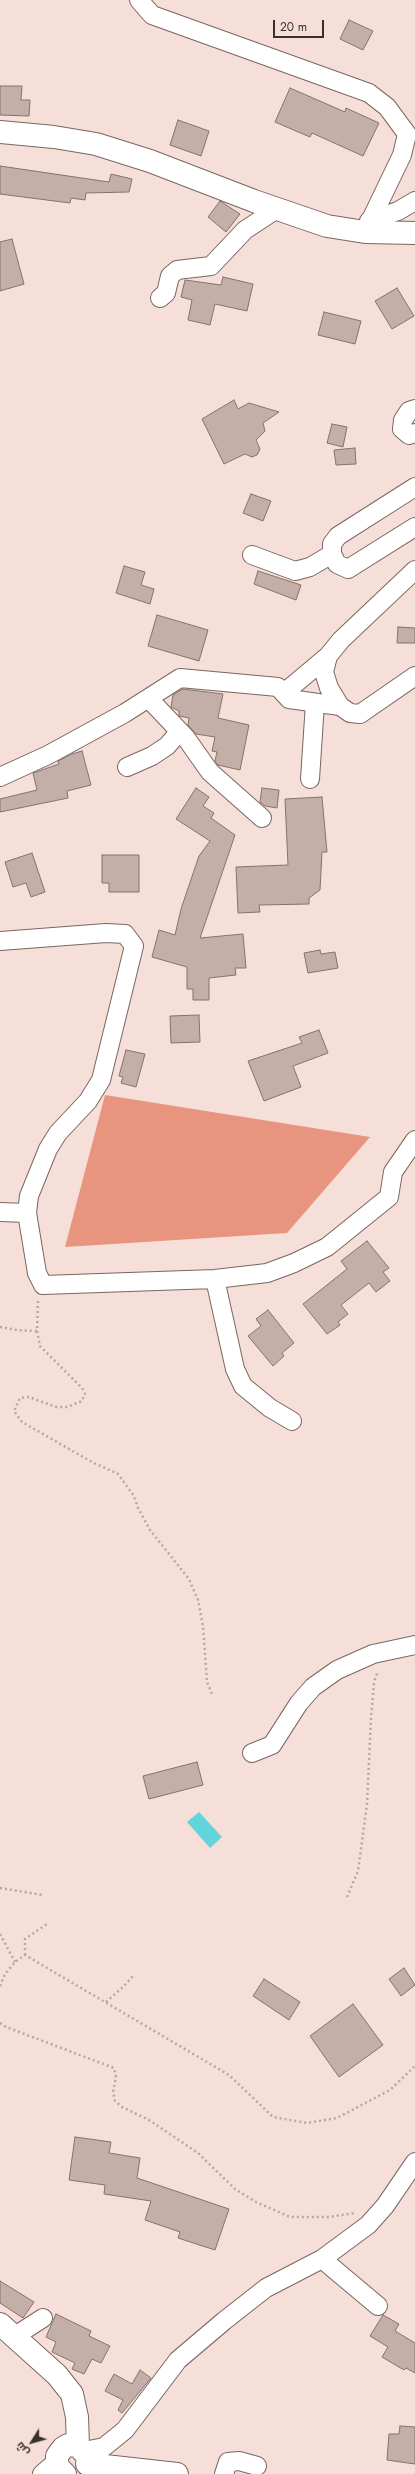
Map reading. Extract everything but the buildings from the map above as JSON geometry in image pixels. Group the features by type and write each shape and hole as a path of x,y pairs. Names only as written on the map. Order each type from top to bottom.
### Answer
{"main road":[{"path":"0,132 54,137 96,144 150,161 277,209 327,226 367,226 415,233"},
{"path":"7,2330 57,2375 72,2394 77,2418 70,2462 177,2474"}],"street":[{"path":"139,0 152,15 368,93 387,107 407,134 402,155 367,226"},
{"path":"367,226 415,201"},
{"path":"160,298 166,293 170,276 177,270 211,266 245,230 277,209"},
{"path":"415,409 409,411 404,420 402,429 409,435 415,433"},
{"path":"415,487 338,536 332,544 332,554 337,564 348,569 415,527"},
{"path":"252,555 295,571 310,567 332,554"},
{"path":"284,693 328,656 361,620 415,570"},
{"path":"328,656 324,672 329,688 340,706"},
{"path":"0,777 48,755 149,699 180,678 278,687 289,698 315,704 340,706 350,712 360,714 415,676"},
{"path":"149,699 179,732 210,772 262,818"},
{"path":"310,779 315,704"},
{"path":"127,767 152,756 167,746 179,732"},
{"path":"0,941 106,933 125,934 134,946 101,1080 88,1101 58,1133 48,1149 29,1196 27,1213 38,1273 43,1286 215,1279 267,1273 294,1263 326,1247 389,1197 393,1172 415,1140"},
{"path":"0,1212 27,1213"},
{"path":"215,1279 235,1370 243,1386 270,1408 292,1421"},
{"path":"252,1753 272,1745 312,1687 337,1670 373,1654 415,1645"},
{"path":"70,2462 104,2447 125,2430 178,2360 224,2321 266,2288 322,2259 368,2225 385,2206 415,2162"},
{"path":"322,2259 378,2306"},
{"path":"7,2330 43,2318"},
{"path":"224,2474 228,2462 239,2461 258,2466"}],"path":[{"path":"43,1286 38,1300 37,1331 40,1346 82,1388 84,1394 82,1401 56,1408 29,1397 20,1398 14,1411 22,1422 92,1462 118,1474 134,1496 150,1530 189,1579 198,1600 203,1626 207,1682 212,1694"},
{"path":"0,1327 37,1331"},
{"path":"347,1897 358,1871 368,1804 374,1682 386,1650"},
{"path":"0,1888 43,1895"},
{"path":"25,1955 25,1940 47,1924"},
{"path":"0,1934 15,1962"},
{"path":"0,1986 5,1974 15,1962 25,1955"},
{"path":"25,1955 229,2075 273,2117 307,2122 337,2118 390,2090 415,2066"},
{"path":"106,2002 133,1976"},
{"path":"0,2023 6,2027 114,2068 116,2077 113,2092 118,2104 149,2120 198,2154 235,2189 256,2202 290,2218 329,2217 385,2206"}],"shaded area":[{"path":"105,1095 370,1137 287,1233 65,1247"}],"water":[{"path":"199,1812 222,1837 210,1848 187,1822"}]}
